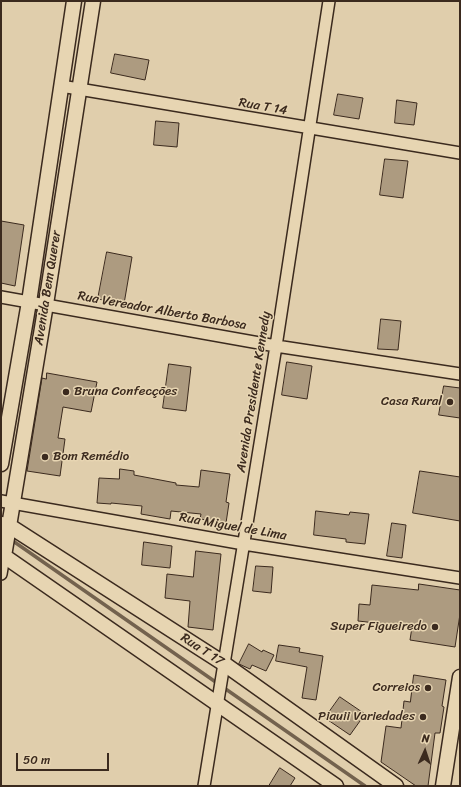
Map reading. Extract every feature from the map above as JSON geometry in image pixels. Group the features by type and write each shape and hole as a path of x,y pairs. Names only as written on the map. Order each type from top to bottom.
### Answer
{"street":[{"name":"Avenida Bem Querer","path":"1,464 29,302 74,1"},
{"name":"Avenida Bem Querer","path":"1,574 6,502 46,304 93,1"},
{"name":"Avenida Presidente Kennedy","path":"204,786 276,346 329,1"},
{"name":"Rua T 14","path":"61,86 460,153"},
{"name":"Rua Vereador Alberto Barbosa","path":"1,297 276,346 460,374"},
{"name":"Rua Miguel de Lima","path":"6,502 244,544 460,578"},
{"name":"Rua T 17","path":"5,525 224,663 396,786"},
{"path":"2,555 336,786"},
{"path":"443,786 460,677"}],"building":[{"path":"115,54 149,60 145,80 111,73"},
{"path":"338,94 363,98 359,119 334,115"},
{"path":"397,100 417,103 414,125 395,123"},
{"path":"156,121 179,123 177,147 154,145"},
{"path":"385,159 408,161 403,198 380,195"},
{"path":"1,221 24,225 15,286 1,283"},
{"path":"107,252 132,257 124,304 98,299"},
{"path":"381,319 401,321 398,350 378,349"},
{"path":"287,362 312,366 307,399 282,395"},
{"path":"169,364 191,367 186,411 163,408"},
{"path":"47,373 97,382 91,412 63,407 58,438 65,439 60,476 27,471 42,378 46,379"},
{"name":"Casa Rural","path":"444,386 460,388 460,418 439,415"},
{"path":"120,469 134,471 134,475 176,483 176,485 199,487 201,470 230,474 226,502 229,503 226,523 200,519 201,514 171,511 170,519 141,514 142,506 97,503 99,478 119,479"},
{"path":"420,471 460,477 460,521 413,513"},
{"path":"316,511 349,515 350,512 369,514 365,544 346,542 346,539 314,535"},
{"path":"392,523 406,525 402,558 387,556"},
{"path":"144,542 172,546 170,568 142,565"},
{"path":"196,551 221,554 213,630 188,627 190,601 165,598 167,574 193,577"},
{"path":"256,566 273,567 271,593 253,591"},
{"path":"419,584 460,590 460,614 455,647 410,640 412,627 358,621 359,604 370,605 372,585 418,590"},
{"path":"249,644 262,652 263,650 274,655 266,671 252,665 250,669 239,664"},
{"path":"279,645 300,648 299,652 323,656 316,700 302,698 307,667 276,661"},
{"path":"414,675 446,680 440,733 435,733 428,786 416,786 381,762 386,726 401,728 404,701 410,702"},
{"path":"340,697 365,714 350,735 325,718"},
{"path":"280,768 295,778 290,786 269,786"}],"waterway":[{"path":"13,541 365,786"}],"place":[{"name":"Bruna Confecções","path":"66,392"},
{"name":"Casa Rural","path":"450,402"},
{"name":"Bom Remédio","path":"45,457"},
{"name":"Super Figueiredo","path":"435,627"},
{"name":"Correios","path":"428,688"},
{"name":"Piauii Variedades","path":"423,717"}]}
